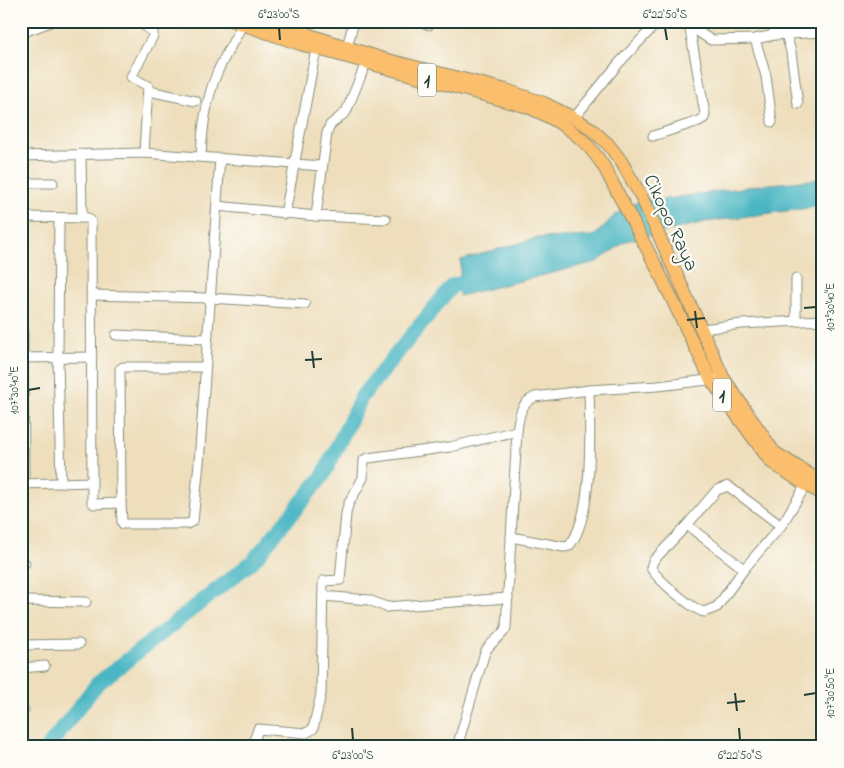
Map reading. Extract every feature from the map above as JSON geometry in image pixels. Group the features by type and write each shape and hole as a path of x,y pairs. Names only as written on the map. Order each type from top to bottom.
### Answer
{"highway":[{"name":"1","path":"267,21 303,33 366,63 510,102 542,114 581,138 595,153 604,167 656,266 696,333 717,379 771,462 806,485 822,485"},
{"name":"1","path":"237,23 303,33 316,49 380,58 506,90 544,103 574,118"},
{"name":"Cikopo Raya","path":"574,118 590,128 621,161 641,196 687,299 696,333"},
{"name":"1","path":"717,379 774,452 822,485"}],"street":[{"path":"21,33 53,21"},
{"path":"138,21 151,30 153,36 131,77 148,85 144,153"},
{"path":"346,52 354,21"},
{"path":"419,21 429,24 432,21"},
{"path":"574,118 650,24 670,21 689,24 711,40 755,39 774,35 823,32"},
{"path":"774,21 774,35"},
{"path":"201,157 204,119 217,73 237,23"},
{"path":"653,136 704,118 705,114 689,24"},
{"path":"786,34 791,52 798,104"},
{"path":"755,39 766,76 772,122"},
{"path":"286,214 294,163 304,124 316,49"},
{"path":"316,216 327,133 330,125 346,112 366,63"},
{"path":"149,91 196,101"},
{"path":"21,156 144,153 322,166"},
{"path":"81,154 92,295 93,503 121,503"},
{"path":"205,367 121,368 121,503 122,522 124,524 187,524 193,521 199,463 205,367 206,339 220,158"},
{"path":"21,184 53,184"},
{"path":"217,206 286,214 386,219"},
{"path":"86,218 22,217 23,484 92,482"},
{"path":"59,218 58,358 61,483"},
{"path":"796,278 796,321"},
{"path":"92,295 209,298 305,304"},
{"path":"696,333 742,324 823,320"},
{"path":"116,335 206,339"},
{"path":"22,358 92,357"},
{"path":"457,747 485,652 488,647 500,638 506,628 517,431 521,411 529,399 589,390 658,386 717,379"},
{"path":"511,537 564,547 568,546 575,538 584,514 586,499 589,458 589,390"},
{"path":"252,747 258,730 306,733 313,729 321,694 323,581 340,580 346,514 348,505 363,478 365,459 450,447 517,431"},
{"path":"781,526 728,486 717,490 653,560 651,568 657,576 693,608 704,612 717,607 744,569 781,526 806,485"},
{"path":"687,525 744,569"},
{"path":"323,596 369,600 386,607 508,598"},
{"path":"21,601 86,602"},
{"path":"21,645 79,644"},
{"path":"21,668 44,666"}],"water":[{"path":"823,179 823,206 705,222 626,241 597,262 459,296 461,260 537,238 594,236 615,215 642,199 660,200 760,185"}],"waterway":[{"path":"48,747 97,684 252,562 323,476 362,396 452,286 479,278"}]}
